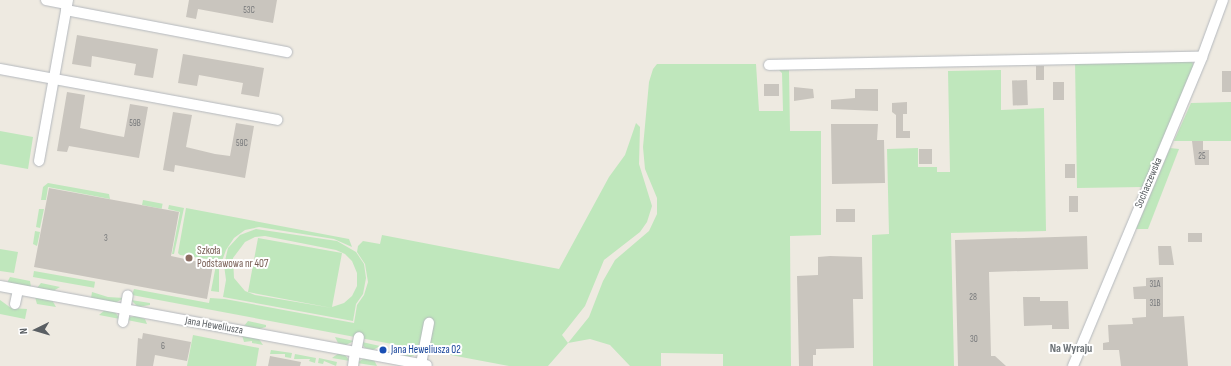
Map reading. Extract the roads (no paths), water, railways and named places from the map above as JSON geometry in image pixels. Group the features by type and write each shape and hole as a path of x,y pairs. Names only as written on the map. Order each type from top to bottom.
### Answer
{"street":[{"path":"46,0 287,52"},
{"name":"Sochaczewska","path":"1073,366 1202,57 1223,0"},
{"path":"39,161 67,5"},
{"path":"769,65 1202,57"},
{"path":"0,69 277,120"},
{"name":"Jana Heweliusza","path":"0,286 424,364 430,323"},
{"path":"15,304 18,290"},
{"path":"123,322 128,295"},
{"path":"353,366 359,337"}],"place":[{"name":"Szkoła Podstawowa nr 407","path":"189,258"},
{"name":"Jana Heweliusza 02","path":"383,350"}],"district":[{"name":"Na Wyraju","path":"1071,349"}]}
